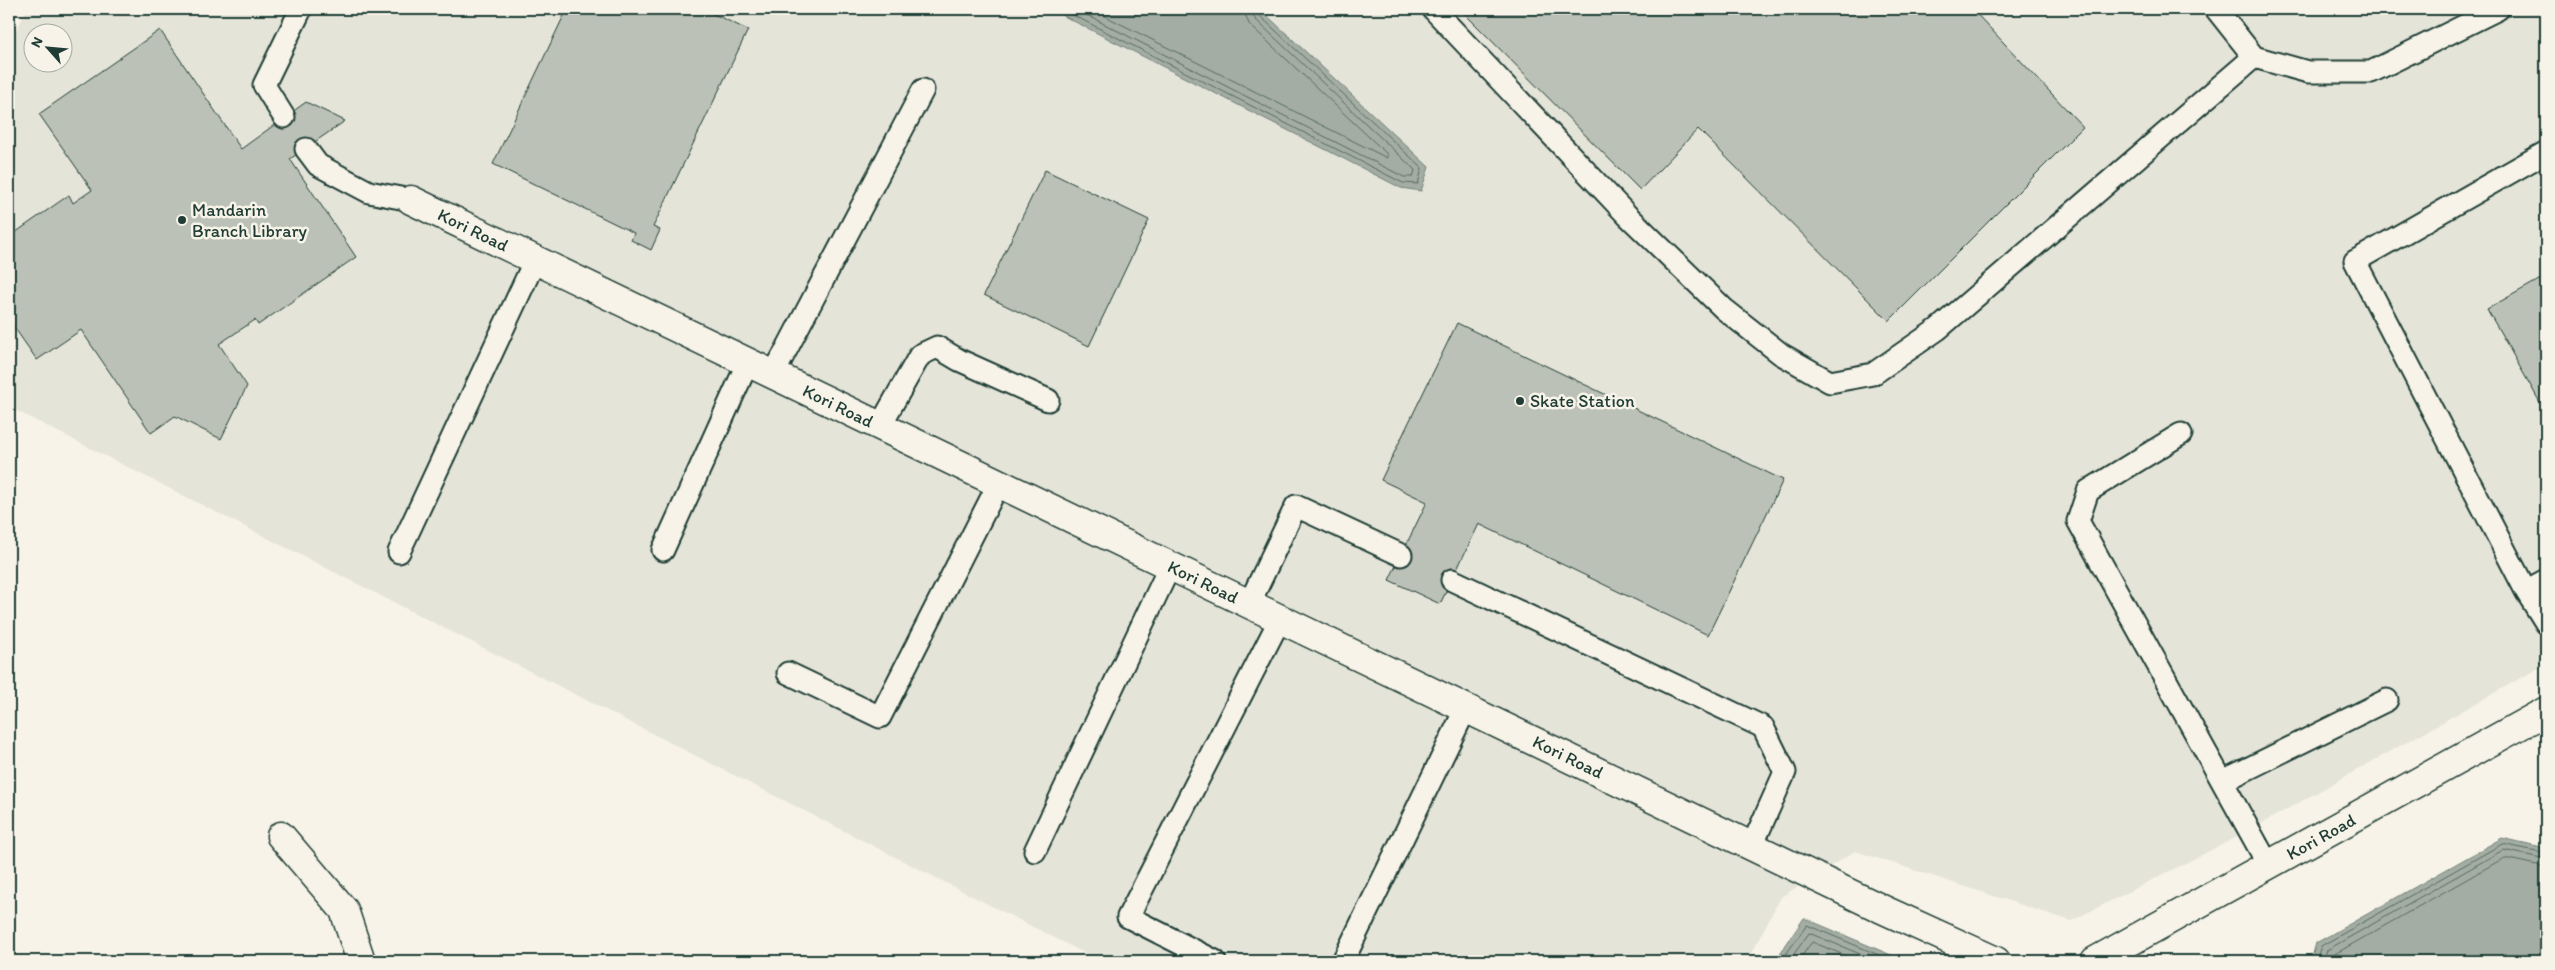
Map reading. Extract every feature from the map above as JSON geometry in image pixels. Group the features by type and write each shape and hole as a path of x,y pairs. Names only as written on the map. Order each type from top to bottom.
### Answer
{"street":[{"name":"Kori Road","path":"411,200 1752,846 1996,961"},
{"name":"Kori Road","path":"2094,961 2269,866 2546,711"},
{"path":"281,836 344,910 361,961"}],"lane":[{"path":"284,117 264,85 301,9"},
{"path":"1433,9 1627,215 1724,308 1781,354 1830,382 1873,374 1938,329 2254,57"},
{"path":"2216,9 2254,57 2308,72 2371,72 2498,9"},
{"path":"774,375 923,90"},
{"path":"306,148 318,165 370,192 411,200"},
{"path":"2546,152 2355,261 2526,591 2546,623"},
{"path":"399,552 535,260"},
{"path":"880,426 920,355 937,347 959,360 1048,400"},
{"path":"663,550 748,362"},
{"path":"2181,434 2088,491 2078,520 2269,866"},
{"path":"788,673 880,717 999,484"},
{"path":"1249,604 1296,506 1401,556"},
{"path":"1035,851 1170,566"},
{"path":"1452,580 1763,727 1785,772 1752,846"},
{"path":"2526,591 2546,580"},
{"path":"1215,961 1128,916 1280,619"},
{"path":"2223,781 2387,700"},
{"path":"1343,961 1466,708"}],"shaded area":[{"path":"27,9 2546,9 2546,664 2241,835 2071,921 1855,851 1781,897 1747,961 1100,961 9,407 9,45"}],"water":[{"path":"1050,9 1260,9 1429,167 1421,191 1401,188"},
{"path":"2502,838 2546,848 2546,961 2311,961 2316,943"},
{"path":"1804,918 1905,961 1775,961"}],"building":[{"path":"567,9 703,9 748,30 653,227 660,230 651,250 631,240 634,233 493,164"},
{"path":"1460,9 1972,9 2083,127 1889,321 1698,129 1640,190"},
{"name":"Mandarin Branch Library","path":"160,30 241,149 306,102 345,121 290,159 356,257 258,325 255,320 219,344 247,386 221,439 175,416 151,433 81,330 37,360 9,320 9,237 69,195 73,203 92,190 39,114"},
{"path":"1045,170 1149,220 1089,346 984,295"},
{"path":"2546,276 2546,413 2487,309"},
{"name":"Skate Station","path":"1457,323 1783,480 1708,635 1479,524 1440,604 1389,580 1427,502 1381,480"}],"place":[{"name":"Mandarin Branch Library","path":"182,220"},
{"name":"Skate Station","path":"1520,401"}]}
